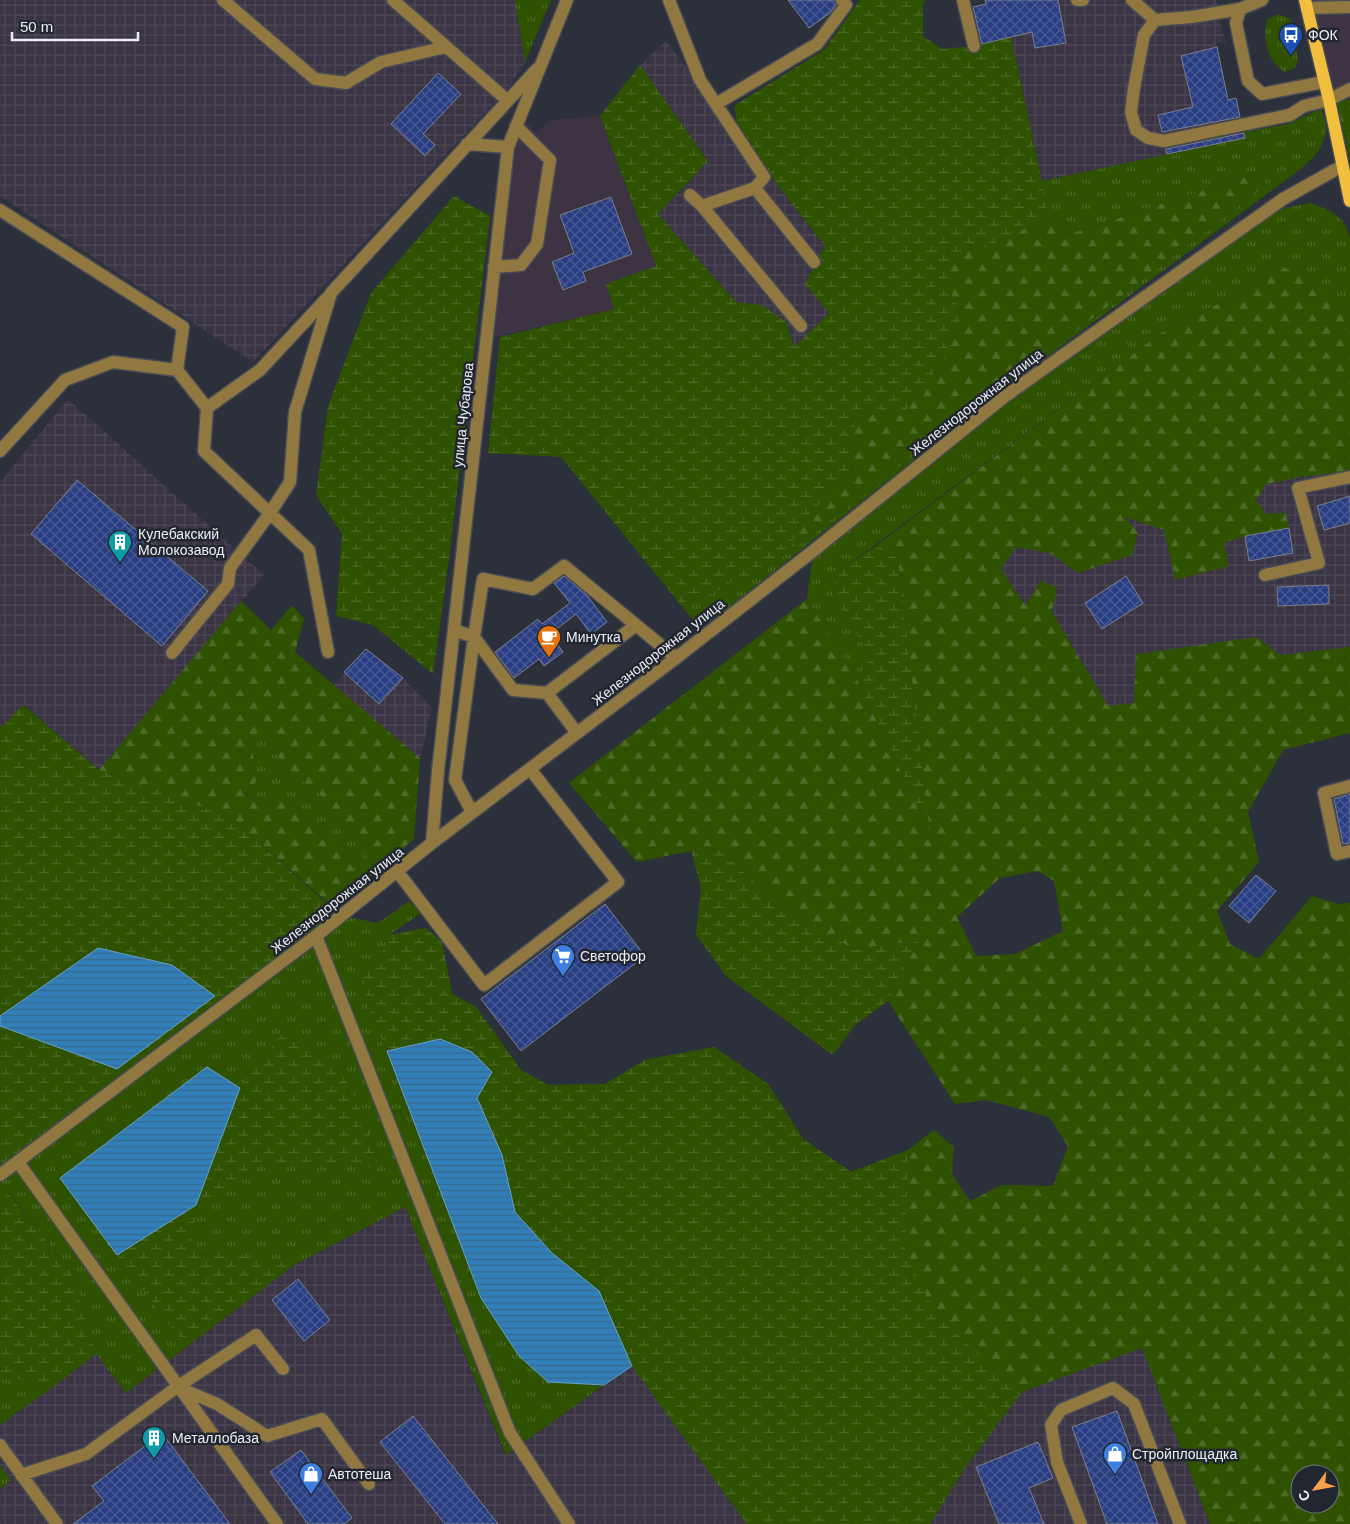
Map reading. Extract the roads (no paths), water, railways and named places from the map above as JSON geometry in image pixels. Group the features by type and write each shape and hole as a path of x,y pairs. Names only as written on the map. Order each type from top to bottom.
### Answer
{"main road":[{"path":"1306,4 1329,100 1350,201"}],"street":[{"path":"223,0 315,79 346,82 381,62 446,47"},
{"path":"393,0 507,100"},
{"name":"улица Чубарова","path":"432,843 438,771 508,147 567,0"},
{"path":"669,0 700,80 764,177 755,188 702,206"},
{"path":"716,104 817,44 846,5 842,0"},
{"path":"963,0 974,46"},
{"path":"1077,0 1083,0"},
{"path":"1132,0 1155,20 1192,17 1240,9 1262,0"},
{"path":"1306,4 1350,7"},
{"path":"1240,9 1236,23 1248,80 1262,94 1324,82"},
{"path":"1155,20 1144,35 1131,112 1136,130 1148,138 1164,141 1290,115 1304,106 1329,100 1350,89"},
{"path":"207,408 260,370 542,64"},
{"path":"494,267 521,266 537,244 540,225 550,160 516,126"},
{"path":"467,144 508,147"},
{"name":"Железнодорожная улица","path":"0,1175 316,936 472,812 676,658 1004,397 1283,199 1342,166"},
{"path":"755,188 814,262"},
{"path":"690,194 801,326"},
{"path":"0,210 183,327 177,370"},
{"path":"172,652 228,584 230,568 290,482 295,412 331,293"},
{"path":"0,451 66,380 113,362 177,370 207,408 204,451 309,550 328,652"},
{"path":"1265,575 1320,563 1298,488 1350,477"},
{"path":"472,812 456,780 483,578 533,589 564,566 676,658"},
{"path":"454,630 474,637 513,690 547,693 636,625"},
{"path":"547,693 577,733"},
{"path":"397,871 484,985 618,882 530,769"},
{"path":"1350,786 1324,792 1337,854 1350,851"},
{"path":"316,936 510,1433 569,1524"},
{"path":"18,1162 277,1524"},
{"path":"21,1475 86,1454 178,1387 256,1335 283,1369"},
{"path":"178,1387 217,1404 267,1436 322,1419 369,1484"},
{"path":"1081,1524 1057,1462 1050,1425 1061,1410 1113,1388 1134,1404 1180,1524"},
{"path":"0,1445 57,1524"}],"water":[{"path":"98,948 172,965 215,996 117,1069 0,1026 0,1016"},
{"path":"440,1039 472,1052 492,1072 477,1098 502,1155 515,1212 552,1253 599,1291 632,1366 604,1385 548,1382 519,1356 481,1298 387,1051"},
{"path":"207,1067 240,1088 196,1205 117,1255 60,1178"}],"place":[{"name":"ФОК","path":"1291,56"},
{"name":"Кулебакский Молокозавод","path":"120,563"},
{"name":"Минутка","path":"549,658"},
{"name":"Светофор","path":"563,977"},
{"name":"Металлобаза","path":"154,1459"},
{"name":"Стройплощадка","path":"1115,1475"},
{"name":"Автотеша","path":"311,1495"}]}
